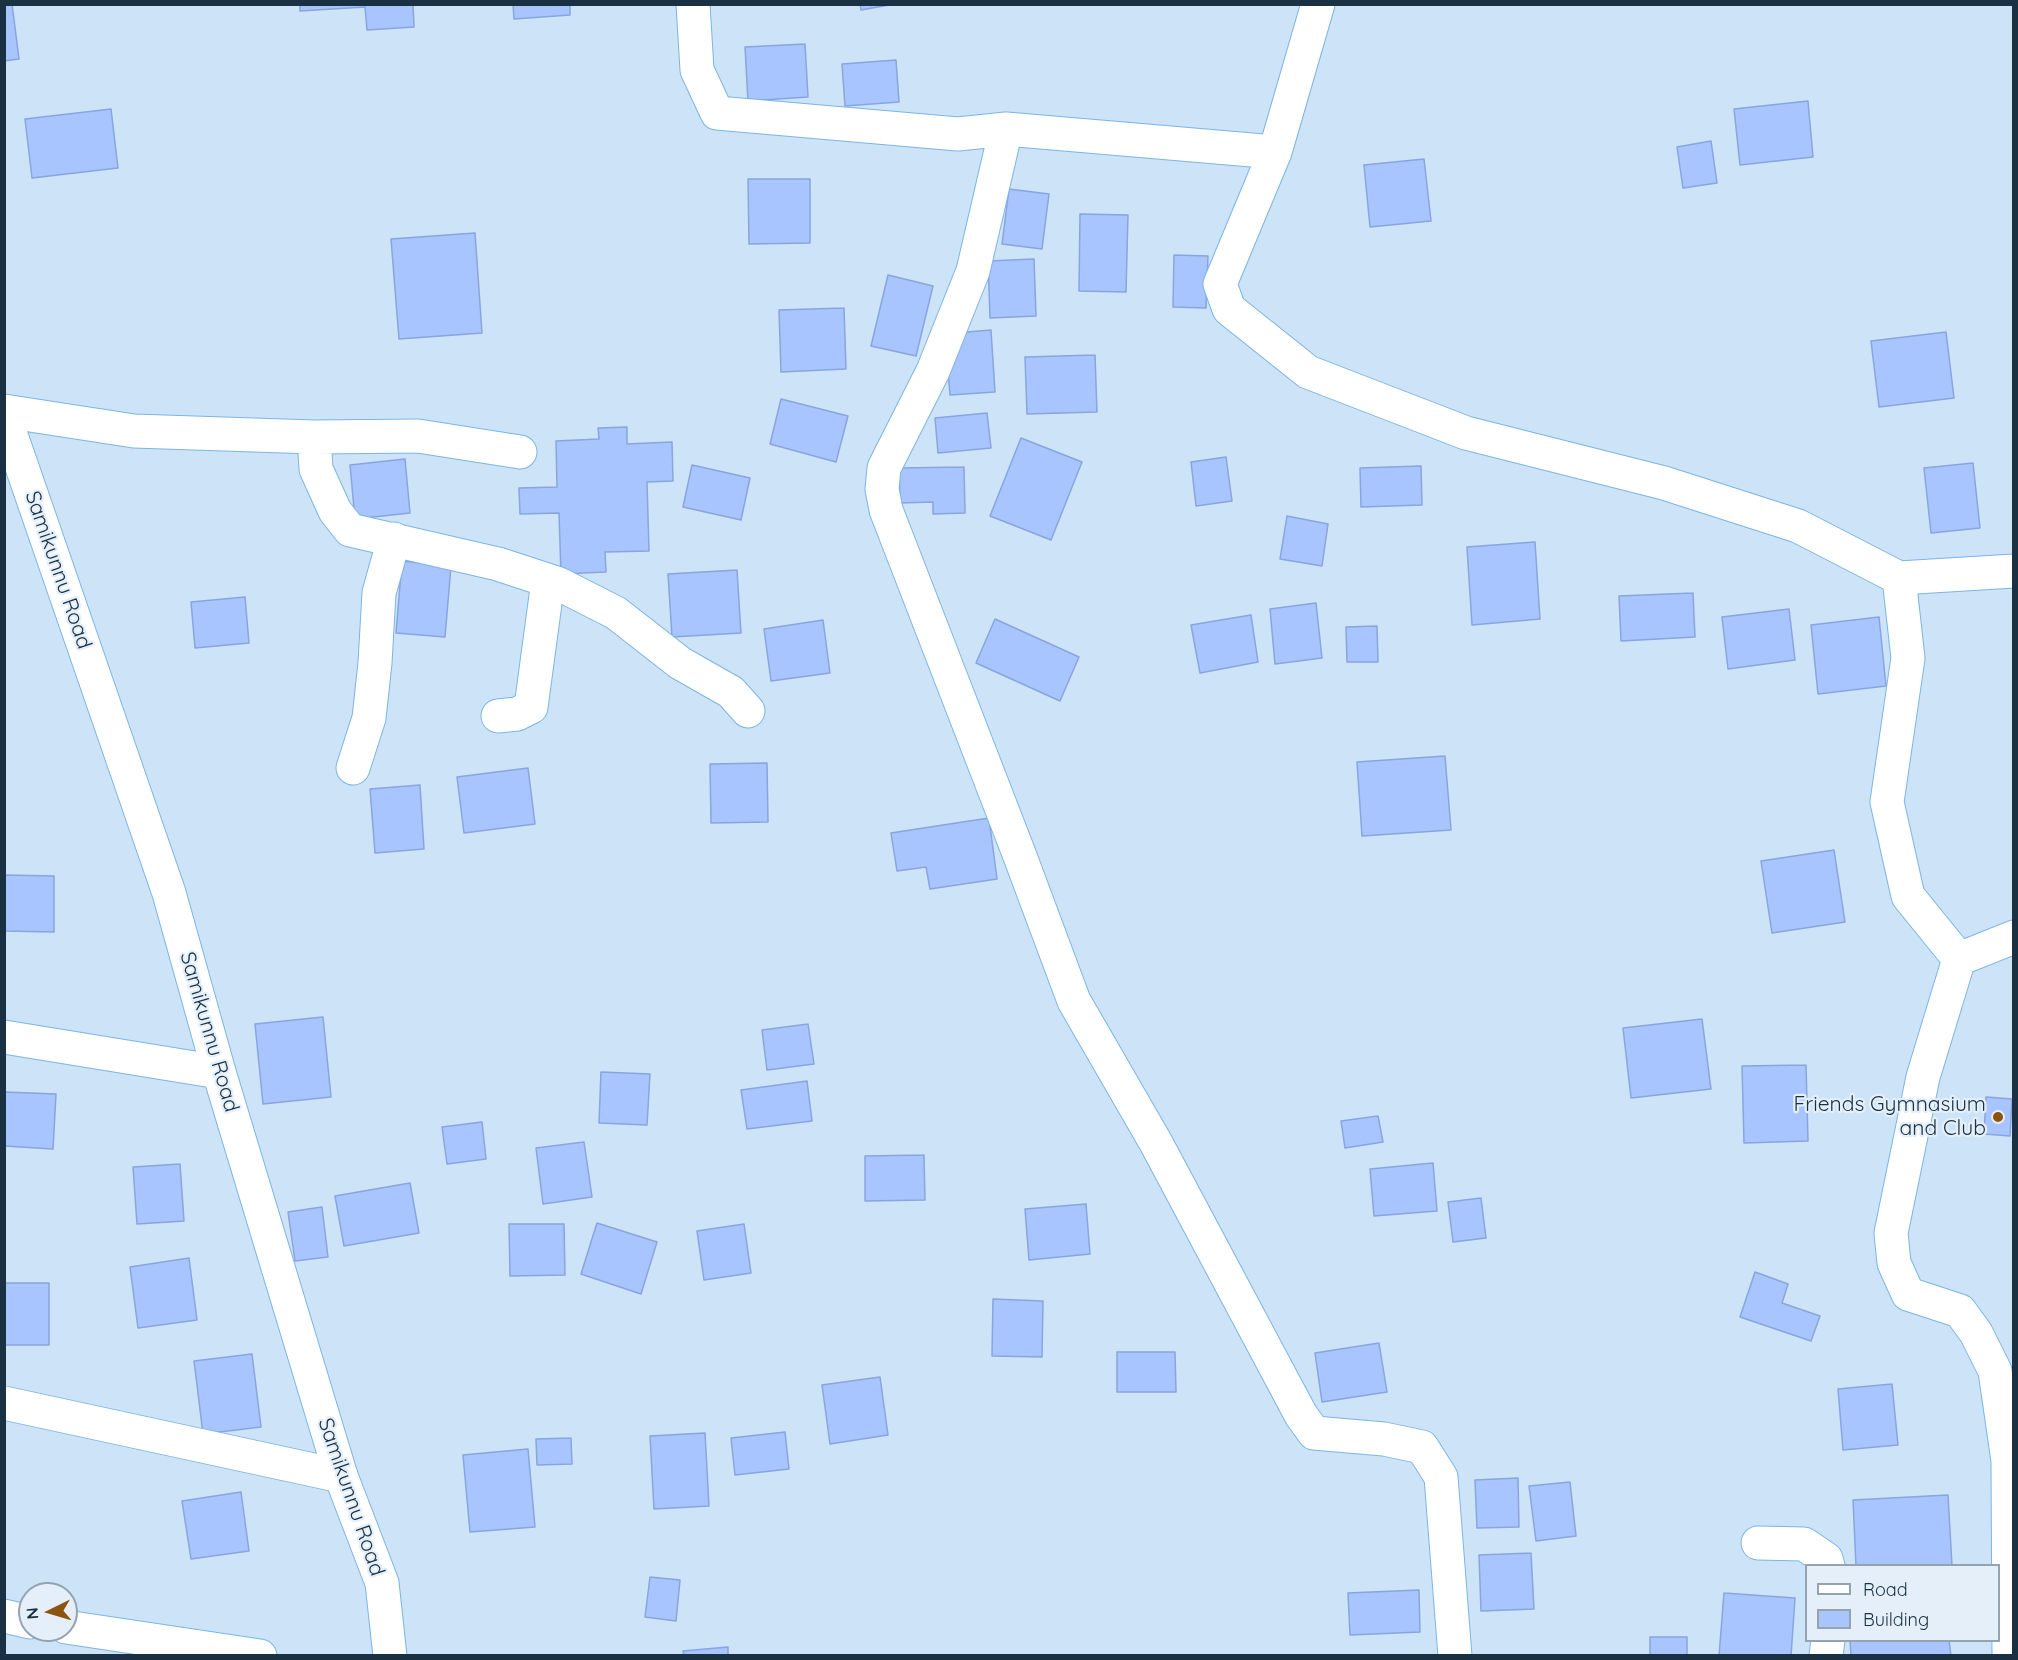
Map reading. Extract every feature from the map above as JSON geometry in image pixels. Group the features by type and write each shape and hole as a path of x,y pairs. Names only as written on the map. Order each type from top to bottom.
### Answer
{"street":[{"path":"693,4 697,70 717,113 958,134 1006,129 1275,152"},
{"path":"1318,4 1275,152 1220,284 1229,309 1308,372 1466,433 1664,483 1798,526 1899,578 2013,572"},
{"path":"1006,129 973,271 933,371 884,468 882,489 886,510 1074,1001 1161,1154 1301,1415 1314,1433 1384,1439 1422,1447 1441,1476 1455,1656"},
{"path":"4,413 134,431 314,437 418,436 519,452"},
{"name":"Samikunnu Road","path":"4,413 169,893 219,1072 341,1476 382,1583 390,1656"},
{"path":"314,437 316,469 335,511 350,530 498,564 559,584 616,613 680,663 730,692 748,711"},
{"path":"353,768 369,718 379,592 394,539"},
{"path":"1899,578 1908,658 1887,802 1908,896 1959,959"},
{"path":"498,716 517,714 531,707 548,581"},
{"path":"1959,959 2013,937"},
{"path":"1959,959 1923,1077 1891,1233 1894,1263 1908,1293 1960,1311 1976,1333 1995,1371 2008,1461 2009,1656"},
{"path":"4,1037 219,1072"},
{"path":"4,1403 341,1476"},
{"path":"1758,1543 1804,1544 1826,1559 1827,1564"},
{"path":"78,1629 260,1656"}],"building":[{"path":"4,4 12,4 19,59 4,61"},
{"path":"300,4 413,4 414,27 367,30 365,7 300,11"},
{"path":"513,4 570,4 570,15 514,19"},
{"path":"860,4 895,4 861,10"},
{"path":"805,44 808,97 748,101 745,47"},
{"path":"896,60 899,102 845,106 842,64"},
{"path":"1808,101 1813,157 1740,165 1734,109"},
{"path":"111,109 118,168 32,178 25,119"},
{"path":"1711,141 1717,183 1683,188 1677,147"},
{"path":"1424,159 1431,221 1370,227 1364,165"},
{"path":"748,179 810,179 810,243 749,244"},
{"path":"1009,189 1049,194 1042,249 1002,244"},
{"path":"1080,214 1128,215 1126,292 1079,291"},
{"path":"475,233 482,333 399,339 391,239"},
{"path":"1174,255 1208,256 1206,308 1173,307"},
{"path":"1034,259 1036,316 990,318 988,261"},
{"path":"888,275 933,286 916,356 871,346"},
{"path":"844,308 846,369 781,372 779,310"},
{"path":"991,330 995,392 950,395 947,357 957,357 956,333"},
{"path":"1946,332 1954,398 1879,407 1871,341"},
{"path":"1095,355 1097,412 1027,414 1025,357"},
{"path":"781,399 848,416 836,462 770,444"},
{"path":"987,413 991,448 938,453 935,418"},
{"path":"627,427 627,444 672,442 673,481 647,482 649,551 605,552 606,572 561,574 559,513 520,514 519,488 557,487 556,441 599,439 598,428"},
{"path":"1021,438 1082,462 1051,540 990,516"},
{"path":"1226,457 1232,501 1196,506 1191,462"},
{"path":"405,459 410,513 355,519 350,465"},
{"path":"1973,463 1980,528 1931,533 1924,468"},
{"path":"692,465 750,478 741,520 683,507"},
{"path":"1421,466 1422,505 1361,507 1360,468"},
{"path":"964,467 965,513 933,514 933,502 900,503 899,468"},
{"path":"1287,516 1328,524 1322,566 1280,559"},
{"path":"1535,542 1540,619 1472,625 1467,547"},
{"path":"402,561 451,566 445,637 396,633"},
{"path":"737,570 741,633 672,637 668,574"},
{"path":"1693,593 1695,637 1621,641 1619,596"},
{"path":"245,597 249,643 195,648 191,602"},
{"path":"1316,603 1322,658 1275,664 1270,609"},
{"path":"1789,609 1795,660 1728,669 1722,617"},
{"path":"1251,615 1258,662 1200,673 1191,625"},
{"path":"1879,617 1886,686 1818,694 1811,625"},
{"path":"995,619 1079,657 1060,701 976,663"},
{"path":"823,620 830,673 771,681 764,629"},
{"path":"1377,626 1378,662 1347,662 1346,627"},
{"path":"1445,756 1451,830 1362,836 1357,762"},
{"path":"767,763 768,822 711,823 710,764"},
{"path":"528,768 535,824 464,833 457,777"},
{"path":"420,785 424,849 375,853 370,789"},
{"path":"989,818 997,879 930,889 926,867 897,871 891,833"},
{"path":"1834,850 1845,922 1772,933 1761,861"},
{"path":"4,875 54,876 54,932 4,931"},
{"path":"323,1017 331,1097 263,1104 255,1024"},
{"path":"1702,1019 1711,1089 1631,1098 1623,1028"},
{"path":"808,1024 814,1064 767,1070 762,1030"},
{"path":"1806,1065 1808,1141 1744,1143 1742,1066"},
{"path":"601,1072 650,1074 647,1125 599,1123"},
{"path":"807,1081 812,1121 747,1129 741,1090"},
{"path":"4,1092 56,1094 53,1149 4,1146"},
{"name":"Friends Gymnasium and Club","path":"1986,1097 2012,1099 2010,1136 1984,1134"},
{"path":"1378,1116 1383,1142 1345,1148 1341,1121"},
{"path":"482,1122 486,1159 447,1164 442,1127"},
{"path":"584,1142 592,1197 543,1204 536,1148"},
{"path":"924,1155 925,1200 865,1201 865,1156"},
{"path":"1433,1163 1437,1211 1374,1216 1370,1169"},
{"path":"180,1164 184,1221 137,1224 133,1167"},
{"path":"410,1183 419,1233 344,1246 335,1196"},
{"path":"1481,1198 1486,1238 1453,1242 1448,1202"},
{"path":"1086,1204 1090,1254 1029,1260 1025,1209"},
{"path":"322,1207 328,1257 295,1261 288,1212"},
{"path":"597,1223 657,1242 641,1294 581,1274"},
{"path":"509,1224 564,1224 565,1275 510,1276"},
{"path":"744,1224 751,1273 704,1280 697,1231"},
{"path":"189,1258 197,1320 138,1328 130,1267"},
{"path":"1755,1272 1788,1284 1782,1303 1820,1316 1811,1341 1740,1317"},
{"path":"4,1283 49,1283 49,1345 4,1345"},
{"path":"993,1299 1043,1301 1042,1357 992,1356"},
{"path":"1379,1343 1387,1392 1322,1402 1315,1353"},
{"path":"1117,1352 1175,1352 1176,1392 1117,1392"},
{"path":"252,1354 261,1427 203,1434 194,1361"},
{"path":"880,1377 888,1435 830,1444 822,1385"},
{"path":"1892,1384 1898,1445 1843,1450 1838,1389"},
{"path":"785,1432 789,1469 735,1475 731,1438"},
{"path":"705,1433 709,1506 654,1509 650,1436"},
{"path":"571,1438 572,1464 537,1465 536,1439"},
{"path":"528,1449 535,1527 470,1532 463,1455"},
{"path":"1518,1478 1519,1527 1477,1528 1475,1480"},
{"path":"1570,1482 1576,1536 1536,1541 1529,1486"},
{"path":"241,1492 249,1551 191,1559 182,1501"},
{"path":"1948,1495 1952,1564 1856,1564 1853,1500"},
{"path":"1531,1553 1534,1609 1481,1611 1479,1555"},
{"path":"650,1577 680,1580 676,1621 645,1617"},
{"path":"1419,1590 1420,1632 1350,1635 1348,1593"},
{"path":"1724,1593 1795,1598 1791,1656 1719,1656"},
{"path":"1650,1637 1687,1637 1687,1656 1650,1656"},
{"path":"1850,1642 1949,1642 1951,1656 1851,1656"},
{"path":"728,1647 728,1656 684,1656 683,1651"}],"place":[{"name":"Friends Gymnasium and Club","path":"1998,1117"}]}
